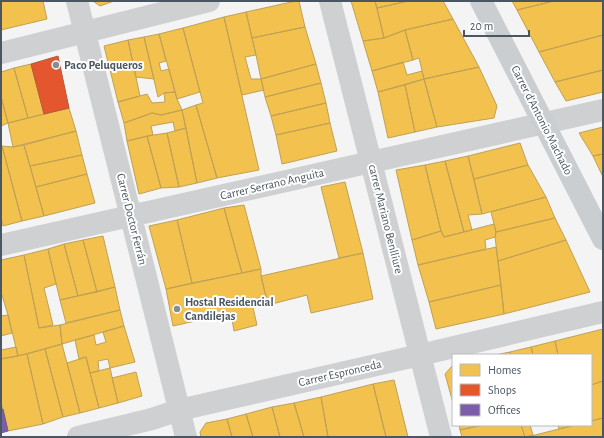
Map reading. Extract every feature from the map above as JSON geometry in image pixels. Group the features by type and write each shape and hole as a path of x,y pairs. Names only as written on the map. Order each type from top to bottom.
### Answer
{"main road":[{"name":"Carrer d'Antonio Machado","path":"481,1 603,239"}],"street":[{"name":"Carrer Doctor Ferrán","path":"77,1 186,437"},
{"path":"1,53 208,1"},
{"name":"carrer Mariano Benlliure","path":"330,1 441,437"},
{"name":"Carrer Serrano Anguita","path":"1,245 603,110"},
{"name":"Carrer Espronceda","path":"78,437 152,419 179,410 603,312"}],"building: Homes":[{"path":"1,1 43,1 47,19 1,30"},
{"path":"93,1 114,1 100,6"},
{"path":"299,1 305,27 252,38 246,12"},
{"path":"351,1 375,1 384,38 363,41"},
{"path":"375,1 408,1 377,8"},
{"path":"408,1 443,1 453,19 405,30 384,38 377,8"},
{"path":"512,1 554,1 517,10"},
{"path":"554,1 603,1 603,35 539,52 517,10"},
{"path":"246,12 256,55 245,57 251,79 261,79 264,90 242,95 224,17"},
{"path":"224,17 259,170 217,178 196,105 203,103 183,28"},
{"path":"453,19 479,67 424,79 419,58 413,60 405,30"},
{"path":"305,27 316,64 261,79 252,38"},
{"path":"183,28 200,92 177,99 159,34"},
{"path":"405,30 413,60 372,71 363,41 384,38"},
{"path":"159,34 166,61 159,63 161,71 169,69 175,92 164,93 158,97 144,37"},
{"path":"603,35 603,70 555,82 539,52"},
{"path":"144,37 154,79 136,77 128,40"},
{"path":"128,40 140,96 118,102 104,46"},
{"path":"403,62 407,75 422,71 424,79 378,92 372,71"},
{"path":"31,64 44,114 28,118 14,68"},
{"path":"316,64 321,83 265,97 261,79"},
{"path":"479,67 497,106 494,118 437,127 424,79"},
{"path":"14,68 28,118 8,123 1,97 1,72"},
{"path":"603,70 603,92 566,101 555,82"},
{"path":"424,79 437,127 415,132 405,85"},
{"path":"321,83 326,103 271,116 265,97"},
{"path":"405,85 415,132 388,138 378,92"},
{"path":"175,92 182,110 161,115 152,113 124,123 118,102 147,94 152,103 165,102 164,93"},
{"path":"1,97 8,123 1,126"},
{"path":"326,103 330,123 276,135 271,116"},
{"path":"196,105 217,178 197,183 182,110"},
{"path":"69,108 76,131 13,147 8,123"},
{"path":"182,110 186,128 175,131 173,122 151,126 153,135 127,141 124,123 152,113 161,115"},
{"path":"330,123 337,151 282,164 276,135"},
{"path":"603,127 603,154 593,156 579,133"},
{"path":"186,128 197,183 179,187 167,133"},
{"path":"76,131 82,155 30,166 24,145"},
{"path":"167,133 179,187 161,188 147,136"},
{"path":"147,136 161,188 139,194 127,141"},
{"path":"520,143 528,165 474,179 468,156"},
{"path":"24,145 44,216 22,221 2,146 13,147"},
{"path":"1,146 22,221 3,226 1,218"},
{"path":"603,154 603,177 593,156"},
{"path":"82,155 87,174 36,187 30,166"},
{"path":"468,156 482,214 468,215 472,230 464,232 445,161"},
{"path":"445,161 464,232 444,237 441,231 425,165"},
{"path":"425,165 441,231 412,240 396,170"},
{"path":"528,165 546,197 482,214 474,179"},
{"path":"87,174 95,203 44,216 36,187"},
{"path":"345,182 363,253 339,258 321,187"},
{"path":"546,197 555,218 496,232 491,212"},
{"path":"244,205 261,269 242,273 224,208"},
{"path":"224,208 242,273 192,283 177,220"},
{"path":"555,218 566,240 498,261 495,237 496,232"},
{"path":"177,220 192,283 166,289 149,226"},
{"path":"494,224 496,232 495,237 485,240 486,249 418,265 412,240 441,231 444,237"},
{"path":"103,236 115,287 97,292 83,240"},
{"path":"83,240 97,292 78,296 64,244"},
{"path":"566,240 590,292 504,314 498,261"},
{"path":"64,244 78,296 60,300 48,249"},
{"path":"496,247 501,285 429,302 418,265"},
{"path":"48,249 56,284 44,288 53,325 39,328 24,255"},
{"path":"363,253 373,299 311,313 307,295 268,305 261,276"},
{"path":"24,255 39,328 60,325 62,344 18,356 1,292 1,260"},
{"path":"261,269 261,276 266,297 251,299 257,325 234,331 231,313 173,326 166,289"},
{"path":"501,285 504,314 436,329 429,302"},
{"path":"115,287 120,310 66,323 60,300"},
{"path":"120,310 124,326 62,344 60,325"},
{"path":"8,315 12,333 1,336 1,316"},
{"path":"124,326 135,362 110,368 108,359 98,361 99,371 90,373 86,357 79,359 75,340 94,335 96,345 106,342 103,332"},
{"path":"603,329 603,381 592,385 592,354 558,354 555,341"},
{"path":"555,341 558,354 533,354 531,347"},
{"path":"62,344 80,413 63,417 45,349"},
{"path":"16,347 18,356 1,359 1,350"},
{"path":"531,347 533,354 511,354 510,352"},
{"path":"45,349 63,417 43,424 27,354"},
{"path":"510,352 511,354 500,354"},
{"path":"27,354 43,424 8,431 1,402 1,359"},
{"path":"86,357 99,408 80,413 67,363"},
{"path":"452,366 452,399 445,374"},
{"path":"110,368 118,403 99,408 90,373"},
{"path":"136,372 142,396 118,403 112,378"},
{"path":"394,380 408,437 386,437 373,384"},
{"path":"603,381 603,418 592,421 592,385"},
{"path":"373,384 386,437 328,437 321,397"},
{"path":"321,397 328,437 304,437 294,403"},
{"path":"294,403 304,437 280,437 272,407"},
{"path":"272,407 280,437 253,437 246,414"},
{"path":"246,414 253,437 232,437 227,419"},
{"path":"603,418 603,437 527,437 571,426 592,426 592,421"},
{"path":"227,419 232,437 201,437 200,432 206,423"},
{"path":"459,426 478,426 460,430"},
{"path":"478,426 521,426 525,437 462,437 460,430"},
{"path":"521,426 530,426 533,435 525,437"},
{"path":"558,426 572,426 559,429"}],"building: Shops":[{"path":"58,56 69,108 44,114 31,64"}],"building: Offices":[{"path":"3,409 8,431 1,433 1,410"}],"place":[{"name":"Paco Peluqueros","path":"56,65"},
{"name":"Hostal Residencial Candilejas","path":"177,309"}]}
